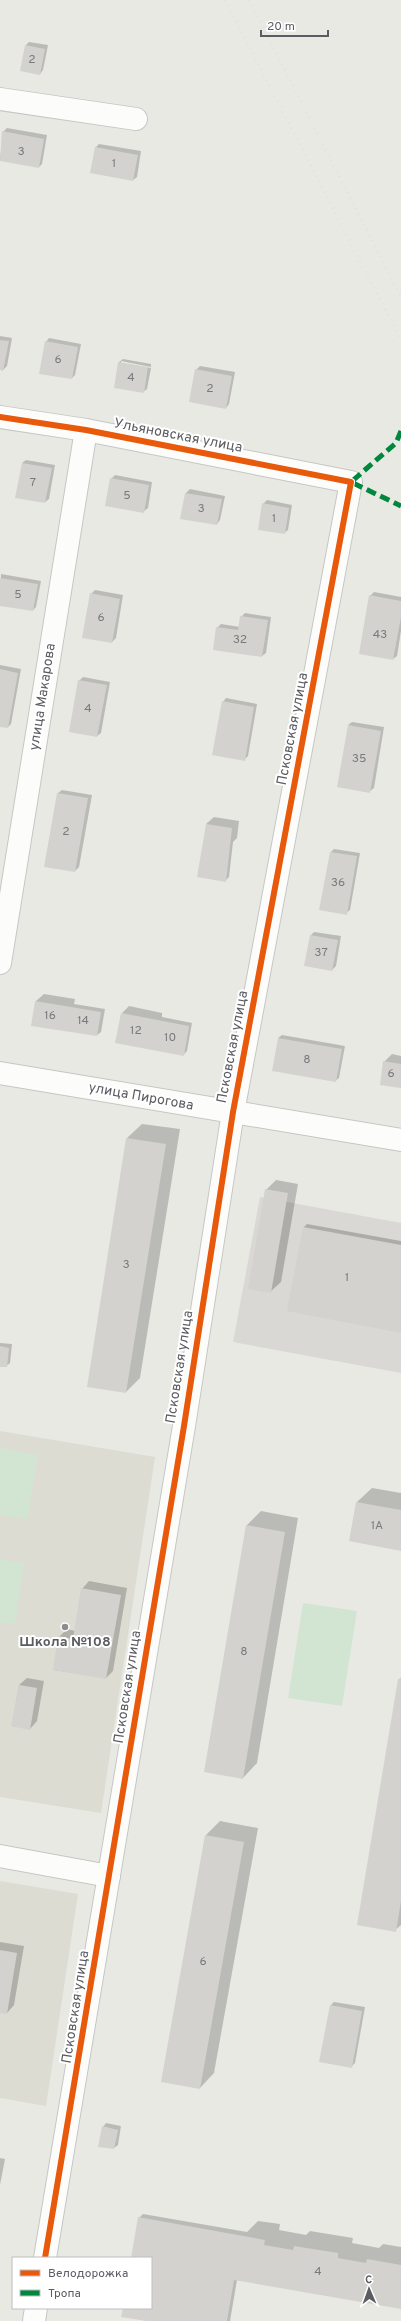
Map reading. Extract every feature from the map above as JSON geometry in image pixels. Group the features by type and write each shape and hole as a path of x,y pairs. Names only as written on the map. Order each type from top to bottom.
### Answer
{"street":[{"path":"0,99 136,118"},
{"name":"Ульяновская улица","path":"0,417 86,430 351,482"},
{"name":"улица Макарова","path":"0,963 86,430"},
{"name":"Псковская улица","path":"45,2257 185,1418 233,1112 351,482"},
{"name":"улица Пирогова","path":"0,1073 401,1140"},
{"path":"0,1856 109,1876"},
{"path":"34,2321 36,2309"}],"shaded area":[{"path":"260,1197 401,1223 401,1373 233,1342"},
{"name":"Школа №108","path":"0,1431 155,1457 101,1813 0,1797"},
{"path":"0,1881 78,1894 46,2106 0,2098"}],"green space":[{"path":"0,1448 38,1455 27,1519 0,1515"},
{"path":"0,1559 24,1563 15,1624 0,1622"},
{"path":"303,1603 357,1611 342,1706 288,1698"}],"building":[{"path":"25,45 45,49 40,75 20,71"},
{"path":"2,131 44,139 39,168 0,161"},
{"path":"95,147 138,155 133,181 90,173"},
{"path":"0,340 9,341 3,371 0,370"},
{"path":"45,341 78,347 72,379 39,374"},
{"path":"118,362 148,367 144,393 114,388"},
{"path":"195,369 232,376 226,409 189,402"},
{"path":"22,463 52,468 45,503 15,498"},
{"path":"110,478 149,485 144,513 105,506"},
{"path":"185,493 222,499 217,525 180,519"},
{"path":"262,503 289,508 285,534 258,530"},
{"path":"0,578 38,584 33,611 0,606"},
{"path":"90,593 120,599 112,643 82,638"},
{"path":"369,595 401,601 401,617 393,660 359,654"},
{"path":"240,616 268,620 262,657 213,650 216,627 238,630"},
{"path":"0,669 18,673 8,728 0,727"},
{"path":"78,680 107,685 97,737 69,732"},
{"path":"222,701 254,707 245,761 212,755"},
{"path":"348,725 381,731 370,793 337,787"},
{"path":"57,793 88,798 75,872 44,867"},
{"path":"206,824 232,828 226,882 197,877"},
{"path":"330,852 357,856 347,915 319,910"},
{"path":"310,935 338,940 332,971 304,966"},
{"path":"35,1001 101,1012 97,1036 31,1026"},
{"path":"121,1013 189,1026 184,1056 115,1043"},
{"path":"278,1038 342,1049 336,1082 272,1071"},
{"path":"383,1061 401,1064 401,1088 380,1085"},
{"path":"126,1138 166,1144 126,1393 87,1387"},
{"path":"265,1189 288,1193 271,1293 248,1289"},
{"path":"303,1227 401,1245 401,1333 287,1311"},
{"path":"0,1346 9,1348 7,1367 0,1367"},
{"path":"356,1502 401,1510 401,1551 349,1541"},
{"path":"246,1525 285,1532 243,1779 204,1772"},
{"path":"81,1588 121,1595 106,1679 53,1670 58,1636 73,1639"},
{"path":"398,1679 401,1679 401,1901 396,1932 357,1925"},
{"path":"19,1685 37,1688 30,1730 11,1726"},
{"path":"205,1835 244,1842 200,2089 161,2082"},
{"path":"0,1950 17,1953 7,2014 0,2013"},
{"path":"330,2005 362,2011 352,2068 319,2062"},
{"path":"102,2126 118,2130 114,2149 98,2147"},
{"path":"138,2217 265,2240 264,2245 293,2250 294,2246 338,2253 338,2258 366,2263 367,2259 401,2265 401,2309 234,2280 227,2321 146,2321 121,2317 123,2309 152,2309 152,2257 131,2257"}],"railway":[{"path":"225,0 401,340"},
{"path":"249,0 401,297"}],"marked path":[{"path":"401,431 396,443 351,482 401,506"}],"cycle path":[{"path":"0,417 86,430 351,482 233,1112 184,1426 45,2257"}],"place":[{"name":"Школа №108","path":"65,1627"}]}
